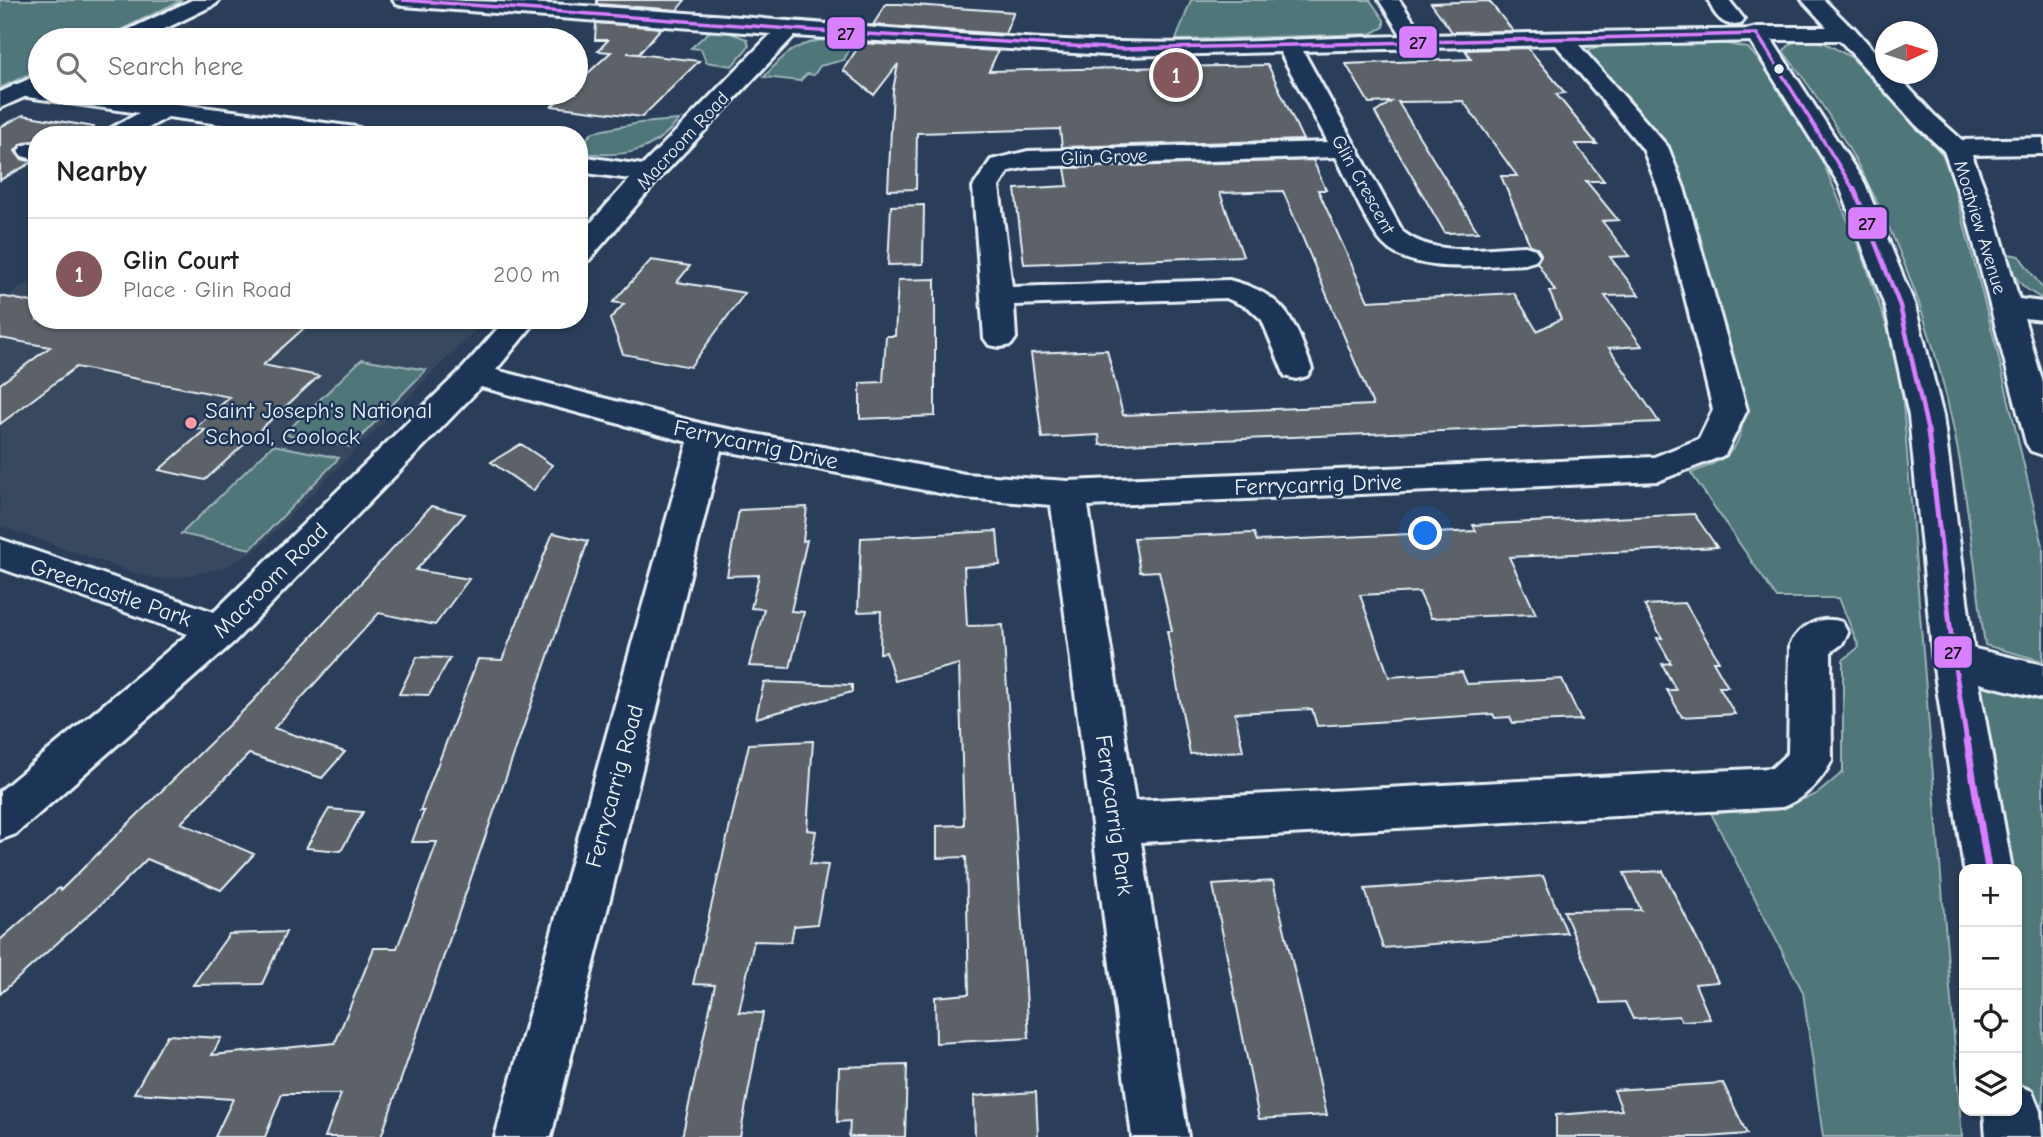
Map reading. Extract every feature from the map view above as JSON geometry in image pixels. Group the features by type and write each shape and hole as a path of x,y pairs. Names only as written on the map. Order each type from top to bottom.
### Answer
{"street":[{"path":"150,28 209,0"},
{"path":"403,0 526,5 788,29 1068,48 1289,47 1562,39 1745,27 1846,33"},
{"path":"1389,0 1417,42"},
{"path":"1719,0 1722,9 1745,27 1852,184 1900,306 1926,416 1954,661 1987,864"},
{"path":"1812,0 1846,33 1925,120 1956,148 2043,146"},
{"name":"Macroom Road","path":"588,244 649,174 788,29"},
{"name":"Ferrycarrig Drive","path":"474,375 706,436 965,486 1068,494 1658,469 1713,447 1730,410 1671,188 1656,147 1562,39"},
{"name":"Glin Crescent","path":"1289,47 1392,237 1408,250 1437,257 1525,255"},
{"path":"131,105 289,126"},
{"path":"133,126 163,109"},
{"name":"Moatview Avenue","path":"1956,148 1979,213 2043,443"},
{"name":"Glin Grove","path":"1000,338 986,187 1000,166 1028,159 1344,149"},
{"path":"588,165 649,174"},
{"path":"998,297 1229,289 1256,298 1273,311 1296,369"},
{"name":"Moatview Avenue","path":"2006,306 2043,311"},
{"name":"Macroom Road","path":"0,819 222,630 474,375 514,329"},
{"name":"Ferrycarrig Road","path":"523,1137 706,436"},
{"name":"Ferrycarrig Park","path":"1068,494 1160,1137"},
{"name":"Greencastle Park","path":"0,553 222,630"},
{"path":"1116,823 1782,787 1810,760 1811,645 1828,633"},
{"path":"1954,661 2043,682"},
{"path":"2012,1116 2014,1137"}],"shaded area":[{"name":"Saint Joseph's National School, Coolock","path":"28,284 28,329 476,329 256,550 223,568 166,580 142,575 0,526 0,301"}],"green space":[{"path":"0,0 182,0 125,28 28,28 28,75 0,88"},
{"path":"1191,0 1370,0 1384,20 1384,27 1371,34 1176,40"},
{"path":"710,31 728,32 747,39 749,46 732,66 706,62 701,49 691,48"},
{"path":"821,40 854,41 844,60 820,66 814,75 807,74 800,81 764,77 789,52"},
{"path":"1802,40 1825,43 1851,57 1947,159 1996,346 2043,546 2043,661 1985,645 1958,451 1932,344 1915,291 1871,190 1816,95 1783,51 1792,43"},
{"path":"1717,42 1748,48 1771,74 1817,148 1864,259 1900,366 1962,1137 1823,1137 1803,992 1711,813 1776,810 1817,794 1843,772 1843,660 1859,647 1839,598 1777,598 1691,473 1717,461 1733,448 1741,429 1744,401 1673,156 1630,100 1586,55 1586,50 1606,46"},
{"path":"679,120 657,141 646,147 622,153 588,153 588,137 593,132 640,123"},
{"path":"2004,253 2019,256 2043,289 2043,299 2018,281"},
{"path":"362,359 426,370 351,447 284,434"},
{"path":"273,445 339,458 251,549 181,534"},
{"path":"1958,669 2043,690 2043,1137 2018,1137 2016,1116 2022,1116 2022,864 1990,864"}],"building":[{"path":"597,0 685,0 677,10 597,4"},
{"path":"1489,1 1513,31 1452,32 1431,3"},
{"path":"886,4 1014,12 1005,34 873,25"},
{"path":"596,23 661,28 639,54 627,53 699,61 642,117 552,106 588,105 588,73 611,52 598,51 608,40 595,40"},
{"path":"861,43 998,51 989,71 1268,65 1303,140 1062,147 1060,129 917,133 916,189 888,190 893,90 898,64 874,95 843,70"},
{"path":"1528,48 1565,93 1556,94 1597,144 1575,144 1604,181 1586,181 1618,220 1602,221 1629,256 1610,257 1639,295 1605,296 1642,346 1609,348 1659,422 1100,445 1099,435 1042,438 1031,353 1107,350 1123,415 1373,405 1283,191 1220,193 1243,256 1024,264 1015,189 1068,186 1065,168 1313,160 1326,190 1318,190 1368,301 1514,293 1537,331 1561,319 1549,291 1555,291 1537,262 1541,254 1537,248 1530,245 1501,176 1517,176 1463,101 1398,102 1478,232 1445,233 1375,113 1391,102 1369,103 1346,64 1471,59 1465,50"},
{"path":"23,115 88,126 28,126 28,143 21,144 15,151 21,159 28,161 28,165 0,180 0,127"},
{"path":"924,205 923,264 888,265 891,206"},
{"path":"651,260 690,266 677,282 745,293 690,367 623,354 610,319 624,304 613,302"},
{"path":"935,279 935,416 860,419 860,383 883,382 886,336 895,336 898,280"},
{"path":"0,296 28,301 28,329 303,329 263,365 319,376 205,480 159,470 205,430 195,428 230,397 76,367 0,424 0,384 50,347 0,338"},
{"path":"521,444 552,465 533,491 491,462"},
{"path":"431,506 465,514 416,570 469,579 435,625 379,613 274,728 345,752 322,778 249,754 181,823 254,854 221,890 147,859 111,895 0,994 0,940 59,888 61,890 254,700"},
{"path":"807,507 803,541 807,540 791,611 804,612 790,668 749,666 764,609 751,608 759,575 727,576 739,510"},
{"path":"1694,514 1717,547 1509,557 1536,614 1431,618 1419,592 1360,595 1389,677 1462,672 1467,684 1562,679 1581,720 1513,723 1510,717 1495,718 1493,714 1317,726 1312,709 1235,713 1243,751 1190,754 1167,631 1172,631 1159,571 1140,572 1134,538 1254,533 1257,541 1476,531 1473,525"},
{"path":"997,531 1000,565 964,567 967,626 1003,625 1029,1038 936,1043 935,997 969,994 966,857 937,858 937,826 964,825 959,664 895,681 886,652 880,653 881,611 858,612 861,538"},
{"path":"553,533 588,541 381,1137 325,1137 341,1094 282,1094 265,1137 215,1137 233,1099 134,1093 167,1035 221,1038 212,1055 335,1043 374,948 397,948 437,842 412,842 424,811 420,811 478,659 502,660"},
{"path":"1685,603 1719,661 1713,661 1728,687 1719,687 1735,714 1682,717 1667,690 1676,690 1662,664 1671,663 1657,638 1662,638 1644,605"},
{"path":"417,657 450,658 429,695 399,694"},
{"path":"764,682 852,685 852,692 756,718"},
{"path":"813,741 807,830 816,831 810,864 828,865 817,924 794,926 791,942 754,941 739,1012 763,1013 740,1137 682,1137 715,985 693,984 749,744"},
{"path":"329,809 363,812 341,851 306,848"},
{"path":"1663,871 1718,982 1695,984 1710,1019 1682,1021 1679,1016 1633,1019 1625,1002 1601,1003 1564,911 1641,910 1624,873"},
{"path":"1543,876 1567,933 1383,948 1365,889"},
{"path":"1273,881 1327,1115 1259,1119 1213,885"},
{"path":"286,932 262,984 193,985 229,934"},
{"path":"907,1065 905,1137 849,1137 850,1121 837,1122 839,1067"},
{"path":"1723,1083 1747,1134 1707,1137 1556,1137 1556,1115 1622,1110 1614,1090"},
{"path":"1036,1092 1038,1137 975,1137 974,1096"}],"transit line":[{"name":"27","path":"403,0 832,32 1123,49 1757,34"},
{"name":"27","path":"1757,34 1852,184 1900,306 1926,416 1954,661 1987,864"}],"place":[{"name":"Glin Court","path":"1176,75"},
{"name":"Saint Joseph's National School, Coolock","path":"191,423"}]}
